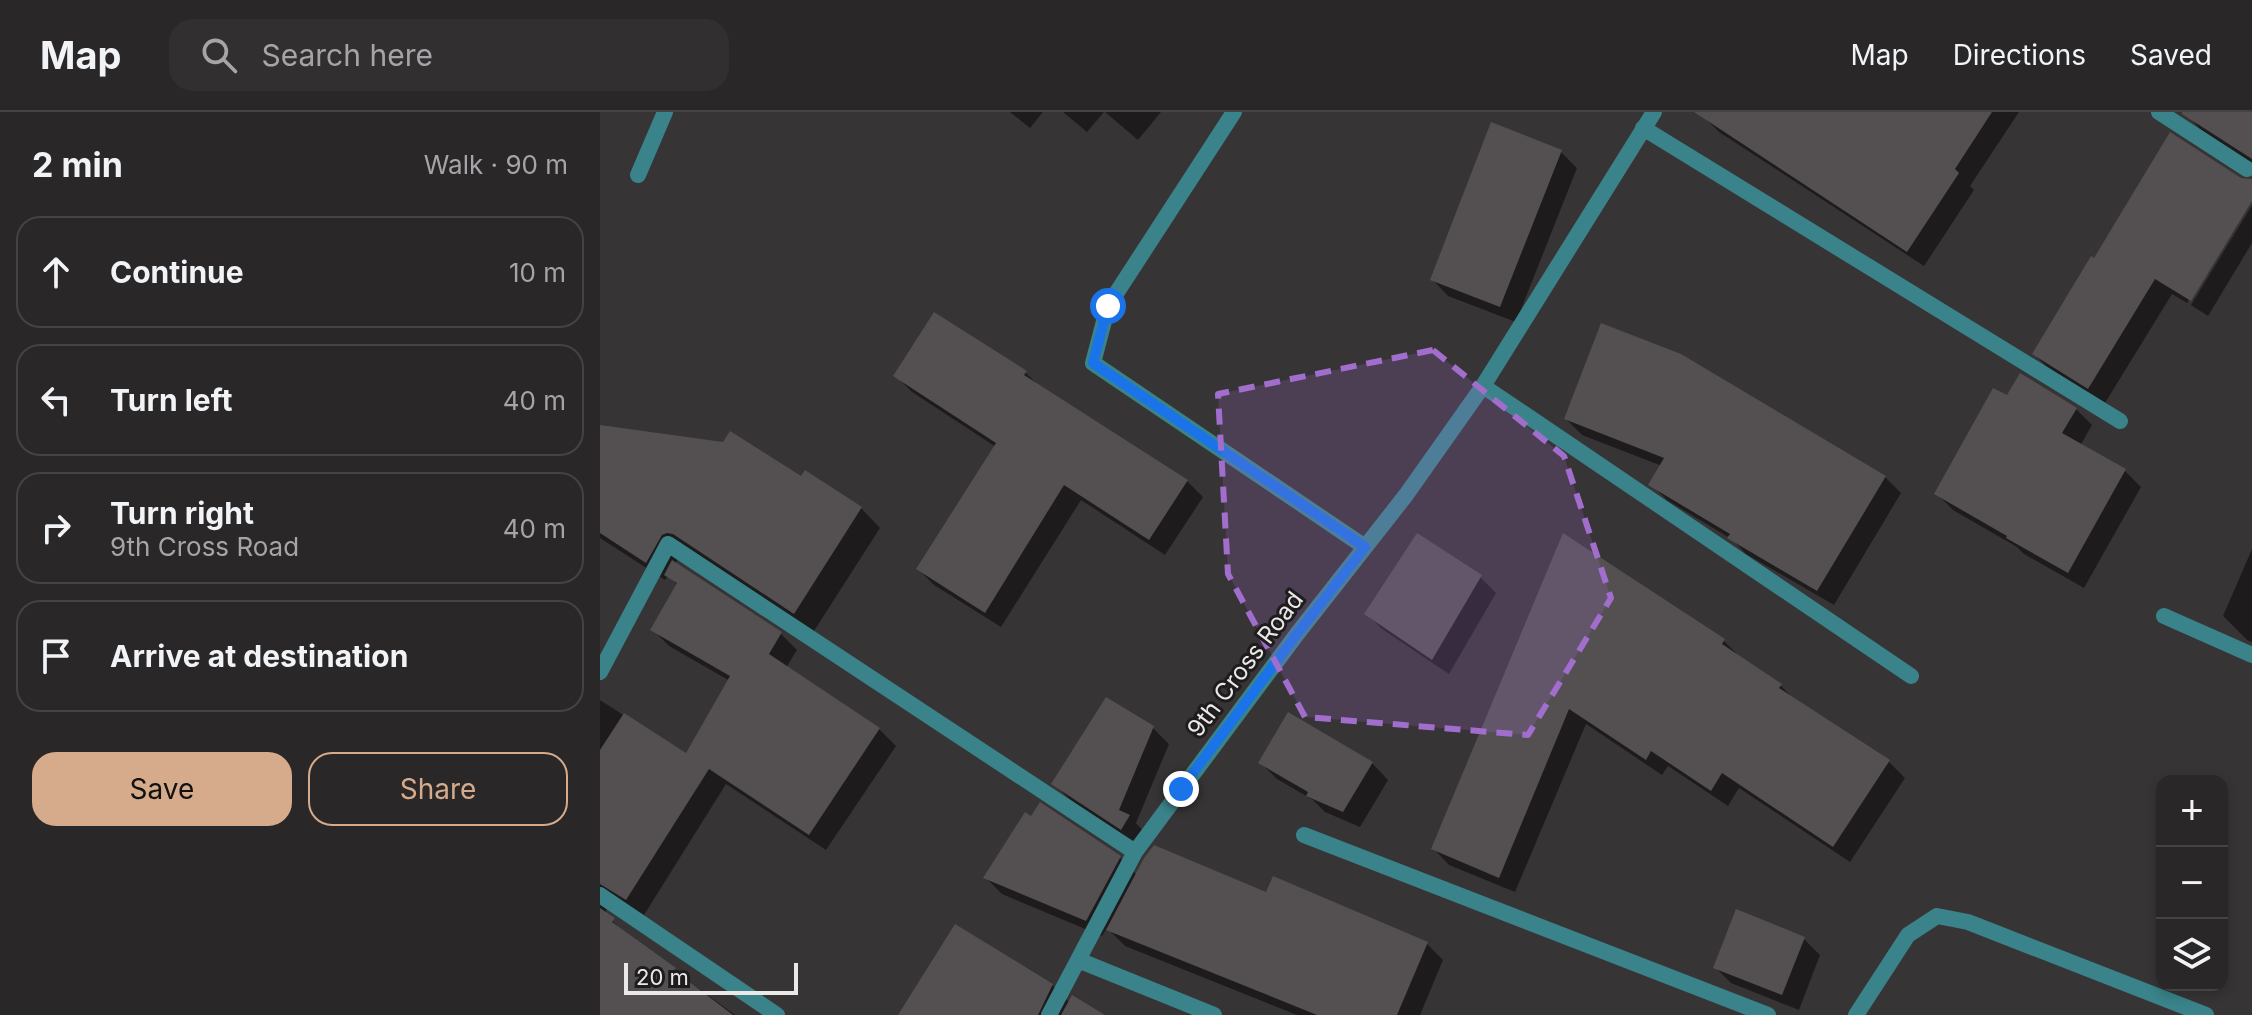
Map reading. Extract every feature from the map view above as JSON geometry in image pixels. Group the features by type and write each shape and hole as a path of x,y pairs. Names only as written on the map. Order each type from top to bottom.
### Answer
{"street":[{"path":"638,175 665,112"},
{"path":"1234,112 1108,306 1093,363 1365,547"},
{"name":"9th Cross Road","path":"1049,1015 1135,852 1297,634 1406,495 1483,386 1654,112"},
{"path":"2159,112 2247,169"},
{"path":"1643,128 2120,421"},
{"path":"1483,386 1911,676"},
{"path":"600,672 668,544 1135,852"},
{"path":"2164,616 2252,655"},
{"path":"1304,835 1768,1015"},
{"path":"600,895 777,1015"},
{"path":"1856,1015 1908,935 1937,916 1968,922 2206,1015"},
{"path":"1078,960 1214,1015"}],"highlighted area":[{"path":"1433,350 1564,456 1611,598 1528,735 1305,717 1228,574 1218,394"}],"building":[{"path":"1694,112 1992,112 1955,169 1959,173 1907,252"},
{"path":"2252,112 2252,159 2182,114"},
{"path":"1491,122 1562,150 1500,307 1430,280"},
{"path":"2170,132 2241,178 2252,179 2252,201 2191,301 2155,279 2088,389 2032,354"},
{"path":"934,312 1027,371 1024,375 1188,480 1149,540 1064,485 985,613 916,569 996,443 893,376"},
{"path":"1601,323 1681,354 1886,476 1817,591 1727,538 1730,534 1648,485 1664,458 1564,419"},
{"path":"2020,373 2077,408 2062,433 2126,469 2068,573 1934,494 1993,388 2007,395"},
{"path":"600,425 723,442 730,431 801,476 805,470 862,507 794,614 673,534 662,535 646,563 600,533"},
{"path":"1417,533 1482,575 1432,660 1364,614"},
{"path":"1563,533 1725,639 1722,644 1782,684 1779,688 1890,760 1833,847 1722,773 1711,791 1651,751 1646,760 1569,709 1499,878 1431,849"},
{"path":"672,560 782,632 769,654 880,728 809,835 709,769 626,900 600,884 600,750 624,713 686,753 730,676 650,630 677,583 664,575"},
{"path":"1106,697 1154,726 1119,810 1130,815 1121,830 1051,784"},
{"path":"1288,712 1373,762 1343,812 1306,796 1308,792 1258,763"},
{"path":"1040,802 1121,856 1086,921 983,878 1025,812 1031,816"},
{"path":"1154,845 1266,892 1273,876 1428,942 1397,1015 1317,1015 1106,930"},
{"path":"600,908 615,918 612,922 676,968 674,970 733,1015 600,1015"},
{"path":"1736,909 1805,937 1782,995 1713,968"},
{"path":"955,924 1053,984 1038,1015 898,1015"},
{"path":"1072,995 1105,1015 1061,1015"}],"route":[{"path":"1108,306 1093,363 1365,547 1181,789"}]}
